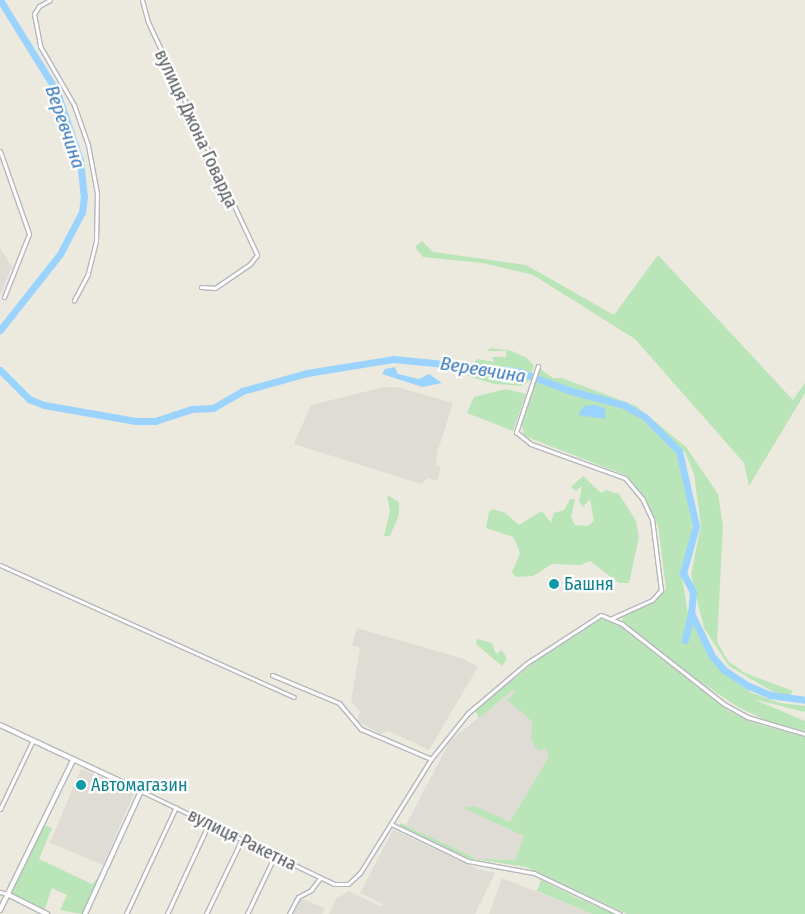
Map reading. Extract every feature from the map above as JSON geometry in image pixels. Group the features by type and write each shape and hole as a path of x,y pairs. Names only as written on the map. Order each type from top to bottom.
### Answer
{"street":[{"path":"50,0 39,6 34,14 40,46 74,106 88,145 97,193 96,241 88,274 74,300"},
{"name":"вулиця Джона Говарда","path":"142,0 148,22 257,255 250,264 215,288 201,287"},
{"path":"0,151 29,234 4,297"},
{"name":"вулиця Ракетна","path":"0,725 176,807 320,878 340,886 352,882 431,759 468,713 507,678 588,620 601,615 612,618 652,600 661,590 652,519 642,498 625,478 532,444 516,432 538,366"},
{"path":"0,565 294,697"},
{"path":"612,618 724,704 748,717 805,734"},
{"path":"272,675 339,703 361,729 431,759"},
{"path":"0,810 34,740"},
{"path":"0,910 73,760"},
{"path":"85,914 141,791"},
{"path":"126,914 176,807"},
{"path":"167,914 209,823"},
{"path":"390,824 468,861 534,873 620,914"},
{"path":"206,914 242,840"},
{"path":"247,914 276,855"},
{"path":"289,914 298,897 311,890 320,878"},
{"path":"0,892 47,914"}],"shaded area":[{"path":"0,248 12,267 0,295"},
{"path":"384,387 397,387 453,403 438,450 436,465 441,467 437,481 428,478 421,484 294,444 311,405"},
{"path":"357,628 464,659 478,667 429,750 389,731 381,734 357,721 360,711 351,701 360,648 352,645"},
{"path":"513,690 539,724 549,756 507,827 524,836 515,860 477,859 406,825 450,741"},
{"path":"81,769 134,792 103,865 50,843"},
{"path":"393,830 478,869 495,873 475,914 329,914 336,899 349,891 382,907 383,904 360,893"},
{"path":"502,878 535,891 592,914 489,914"},
{"path":"300,898 325,908 322,914 292,914"}],"green space":[{"path":"422,241 433,252 526,265 614,315 658,255 793,400 805,383 805,393 749,486 744,463 635,339 533,275 483,263 423,257 415,247"},
{"path":"491,348 512,351 527,358 534,366 529,381 523,386 494,384 468,376 467,372 477,359 494,362 492,357 506,357 506,351 487,351"},
{"path":"540,369 553,378 562,378 636,406 686,447 718,494 723,526 717,642 728,661 745,673 793,691 787,700 729,666 704,628 691,575 701,525 694,474 685,452 654,426 681,459 693,514 692,536 681,569 688,615 710,657 725,674 752,693 780,703 805,706 805,712 753,699 805,721 805,731 767,721 738,707 669,661 623,622 622,614 655,601 666,588 658,526 649,506 625,475 524,436 521,419"},
{"path":"506,389 526,394 513,431 467,413 474,397"},
{"path":"583,476 601,493 606,490 619,494 636,521 639,537 629,583 619,583 590,561 581,565 552,564 533,576 516,577 512,572 520,554 518,547 513,537 486,528 489,512 493,509 505,513 519,525 542,511 551,523 554,513 564,510 570,499 575,499 571,517 575,525 588,526 594,521 590,499 583,507 579,502 582,486 576,491 571,487"},
{"path":"387,495 399,502 399,515 390,536 384,536 390,511"},
{"path":"598,619 613,621 729,711 754,723 805,737 805,914 627,914 526,867 467,858 399,826 401,823 477,859 515,860 524,836 463,808 475,806 510,822 549,756 546,748 538,751 531,740 532,721 507,700 515,693 513,690 479,718 475,710 555,646"},
{"path":"477,639 492,643 496,654 502,650 507,659 502,666 476,644"},
{"path":"44,825 52,828 39,859 92,884 99,877 82,914 60,910 67,895 52,888 44,911 10,894"},
{"path":"541,880 614,914 592,914 537,891"}],"water":[{"path":"395,367 398,374 419,379 429,374 442,383 422,387 382,374 385,369"},
{"path":"596,405 605,409 605,419 578,415 584,406"}],"waterway":[{"name":"Веревчина","path":"0,0 57,92 80,160 84,196 82,212 60,254 0,330"},
{"name":"Веревчина","path":"0,370 29,399 44,405 136,421 155,421 192,409 213,408 242,391 307,373 393,359 517,371 571,391 624,405 645,417 679,451 696,526 683,573 693,592 691,613 712,656 724,670 749,686 770,695 805,700"},
{"path":"685,640 691,614"}],"place":[{"name":"Башня","path":"554,584"},
{"name":"Автомагазин","path":"81,785"}]}
